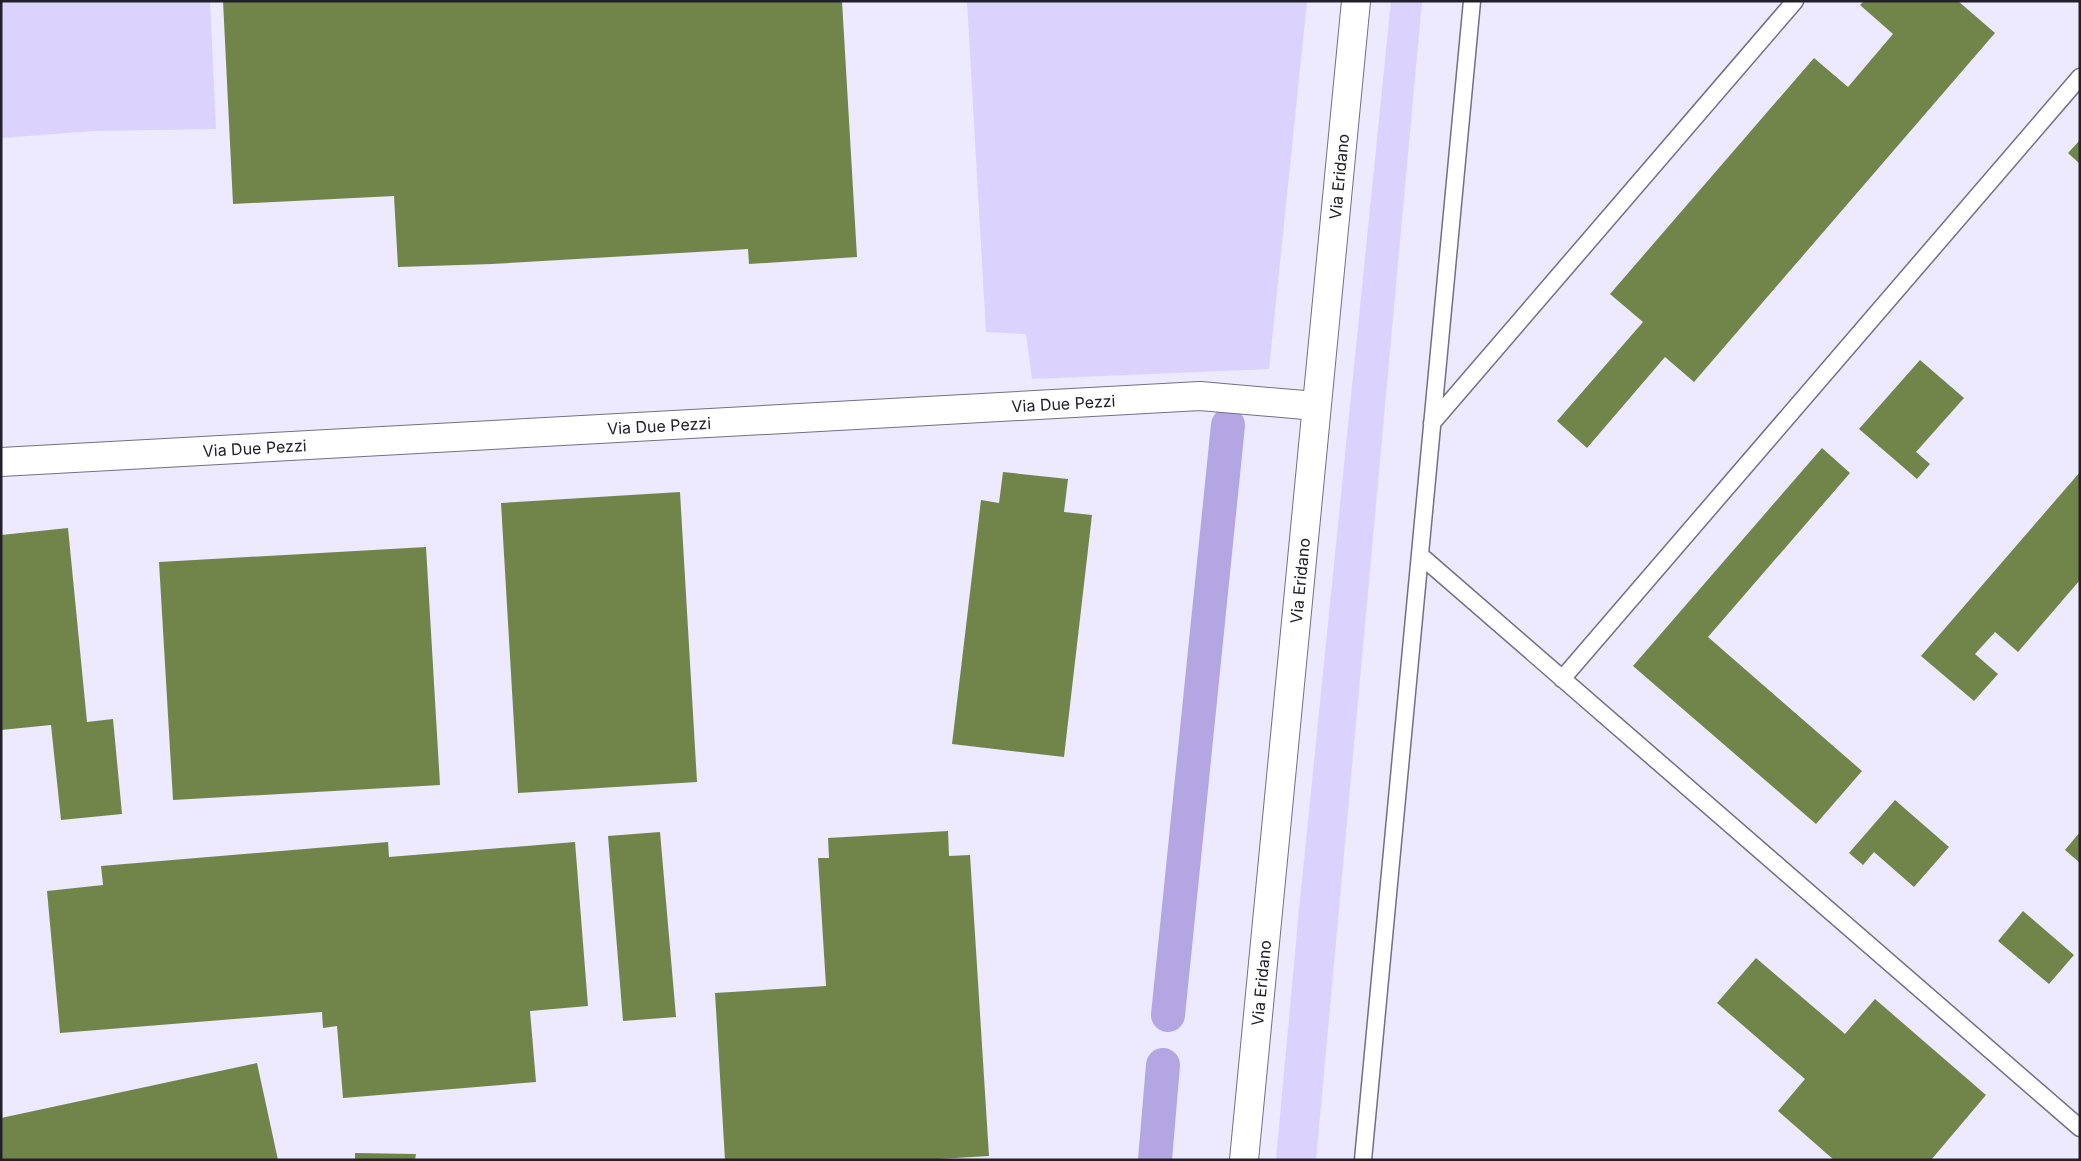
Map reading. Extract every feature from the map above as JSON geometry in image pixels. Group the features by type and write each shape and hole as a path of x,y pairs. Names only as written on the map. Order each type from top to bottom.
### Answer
{"street":[{"name":"Via Eridano","path":"1244,1160 1356,1"},
{"name":"Via Due Pezzi","path":"1,462 1200,396 1316,406"}],"lane":[{"path":"1363,1160 1472,1"},
{"path":"1432,423 1795,1"},
{"path":"1562,678 2080,78"},
{"path":"1420,556 2080,1128"}],"shaded area":[{"path":"1,1 210,1 216,129 94,131 1,138"},
{"path":"967,1 1307,1 1269,369 1032,379 1026,334 986,332"},
{"path":"1391,1 1422,1 1316,1160 1276,1160 1298,920"}],"building":[{"path":"223,1 842,1 857,257 749,264 748,249 492,264 398,267 394,196 233,204"},
{"path":"1864,1 1958,1 1995,33 1694,382 1665,357 1587,448 1557,421 1643,322 1610,294 1814,58 1848,87 1893,34 1860,5"},
{"path":"2080,140 2080,164 2068,153"},
{"path":"1920,360 1964,398 1916,452 1930,464 1917,479 1859,429"},
{"path":"1822,448 1850,473 1708,637 1862,771 1816,824 1633,666"},
{"path":"1003,472 1068,479 1064,512 1092,515 1064,757 952,744 981,500 999,503"},
{"path":"2080,472 2080,580 2018,652 1995,632 1975,654 1998,674 1974,701 1921,656"},
{"path":"680,492 697,782 518,793 501,503"},
{"path":"68,528 87,722 113,719 122,814 61,820 51,725 1,730 1,535"},
{"path":"426,547 440,785 173,800 159,562"},
{"path":"1895,800 1949,847 1914,887 1874,852 1863,865 1849,853"},
{"path":"948,831 949,856 970,855 989,1156 922,1160 725,1160 715,993 826,986 818,858 829,858 828,838"},
{"path":"660,832 676,1017 623,1021 608,836"},
{"path":"2080,832 2080,863 2065,850"},
{"path":"388,842 389,857 575,842 588,1006 530,1011 536,1082 343,1098 337,1026 323,1028 322,1012 60,1033 47,891 103,885 101,866"},
{"path":"2023,911 2074,955 2049,984 1998,941"},
{"path":"1756,958 1845,1034 1875,999 1986,1095 1931,1160 1834,1160 1778,1111 1805,1079 1717,1003"},
{"path":"257,1063 278,1160 1,1160 1,1118"},
{"path":"355,1153 416,1154 415,1160 355,1160"}],"waterway":[{"path":"1168,1015 1228,425"},
{"path":"1155,1160 1163,1065"}]}
